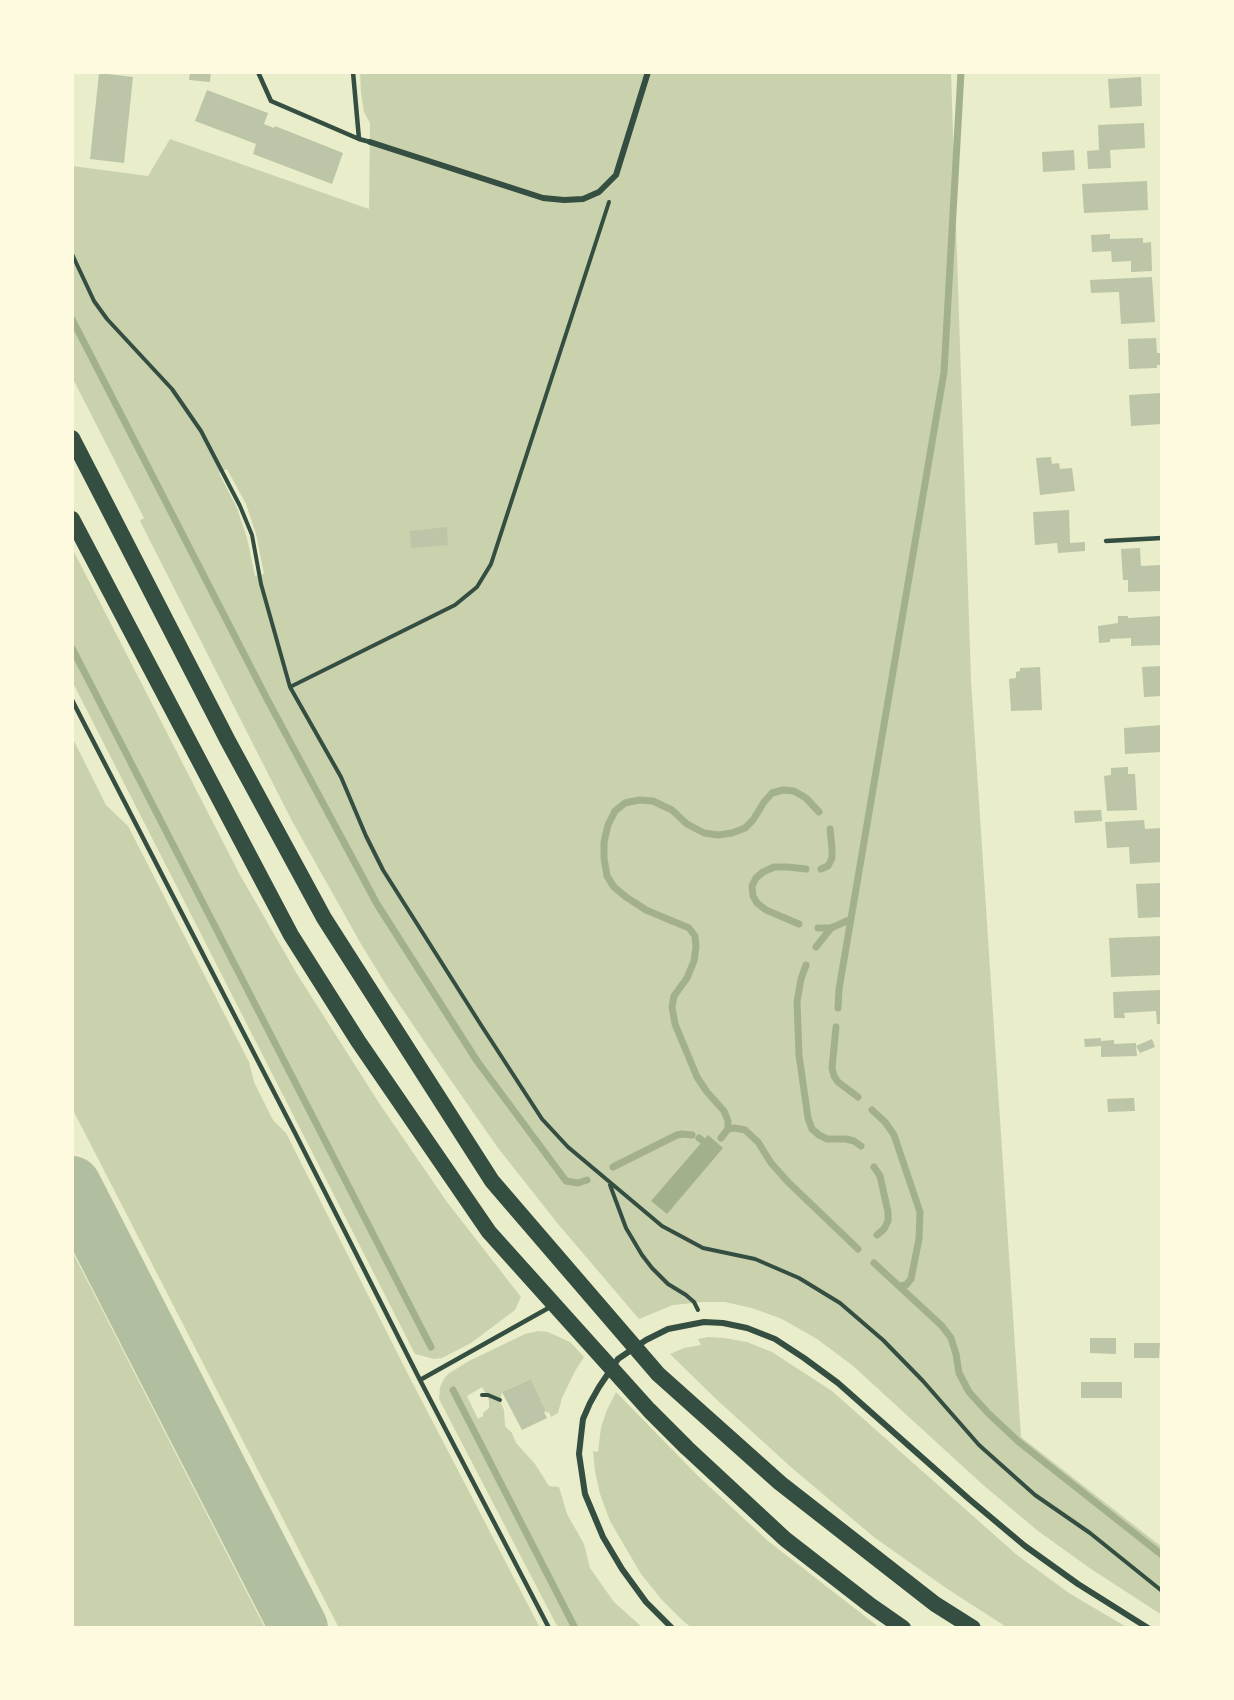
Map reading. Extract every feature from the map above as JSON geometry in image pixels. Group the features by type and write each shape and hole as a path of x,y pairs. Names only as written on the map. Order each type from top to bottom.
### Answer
{"highway":[{"path":"72,438 228,741 324,918 492,1181 658,1374 780,1483 934,1604 973,1628"},
{"path":"72,519 291,935 357,1041 489,1232 649,1410 731,1490 785,1539 903,1628"}],"street":[{"path":"370,142 543,198 564,201 583,199 599,192 616,175 648,72"},
{"path":"672,1628 646,1602 622,1569 603,1537 585,1494 579,1455 583,1419 606,1375 618,1359 630,1349 668,1329 694,1323 723,1323 747,1328 775,1339 804,1358 838,1383 1025,1546 1078,1584 1148,1628"}],"lane":[{"path":"258,72 271,101 370,142"},
{"path":"353,72 359,139"},
{"path":"1106,541 1162,538"},
{"path":"72,700 549,1628"},
{"path":"420,1380 555,1305"}],"path":[{"path":"290,687 455,606 477,587 491,564 508,514 616,175"},
{"path":"72,254 94,301 106,319 172,389 195,423 240,506 252,535 261,584 290,687 341,777 366,836 384,870 480,1025 542,1119 568,1147 662,1226 703,1248 755,1259 799,1278 840,1303 883,1340 979,1445 1027,1488 1090,1533 1162,1590"},
{"path":"610,1183 626,1228 642,1255 668,1284 686,1295"},
{"path":"482,1395 500,1400"}],"shaded area":[{"path":"360,72 951,72 971,681 1021,1437 1162,1547 1162,1615 1038,1531 982,1484 852,1365 817,1339 782,1319 752,1308 725,1302 703,1302 673,1305 639,1319 558,1224 498,1148 388,988 292,821 140,521 144,518 72,377 72,166 148,176 170,139 369,209 370,123 364,112","holes":["227,469 246,504 256,534 264,574 255,576 247,538 237,508 219,473"]},
{"path":"72,548 240,875 297,974 379,1103 447,1202 521,1297 515,1310 471,1343 442,1358 434,1359 415,1354 72,681"},
{"path":"72,737 106,805 128,826 249,1062 254,1082 273,1120 286,1133 540,1628 339,1628 72,1108"},
{"path":"708,1135 723,1148 667,1214 651,1201"},
{"path":"72,1251 265,1628 72,1628"},
{"path":"538,1331 548,1332 570,1342 584,1357 562,1398 558,1413 551,1417 531,1379 502,1392 500,1401 504,1410 505,1426 549,1486 559,1487 567,1514 584,1544 590,1568 614,1602 643,1628 560,1628 556,1624 439,1399 440,1387 448,1374 469,1361 525,1334","holes":["482,1387 489,1400 489,1408 478,1419 467,1396"]},
{"path":"708,1337 747,1342 772,1352 832,1391 1017,1555 1069,1593 1128,1628 1008,1628 949,1590 875,1538 792,1468 670,1354 684,1348 701,1345 698,1339"},
{"path":"616,1392 698,1476 768,1541 880,1628 692,1628 683,1621 641,1574 610,1521 600,1494 593,1451 598,1452 601,1427"}],"building":[{"path":"190,72 211,72 210,82 189,80"},
{"path":"99,73 133,77 124,163 90,159"},
{"path":"1141,77 1142,106 1110,108 1108,79"},
{"path":"207,90 268,113 264,124 274,128 275,126 343,153 332,184 253,154 256,144 195,121"},
{"path":"1144,123 1145,148 1110,150 1111,168 1088,169 1087,151 1099,150 1098,125"},
{"path":"1074,150 1075,170 1043,172 1042,152"},
{"path":"1147,181 1148,210 1084,213 1082,184"},
{"path":"1110,234 1110,239 1143,238 1143,243 1151,242 1152,271 1131,272 1131,261 1112,262 1111,251 1092,252 1091,235"},
{"path":"1152,277 1155,322 1121,324 1119,292 1091,293 1090,280"},
{"path":"1156,338 1157,353 1162,353 1162,365 1157,365 1157,368 1129,369 1128,339"},
{"path":"1160,393 1162,424 1131,426 1129,395"},
{"path":"1051,457 1052,464 1059,463 1060,469 1072,468 1075,491 1040,495 1036,458"},
{"path":"1069,510 1070,543 1085,542 1085,551 1058,553 1057,543 1035,545 1033,512"},
{"path":"447,527 448,545 411,548 410,531"},
{"path":"1140,548 1141,566 1161,565 1162,591 1128,592 1128,580 1123,580 1121,549"},
{"path":"1118,616 1128,616 1128,618 1161,616 1162,645 1131,646 1131,638 1110,639 1110,642 1099,643 1098,626 1118,623"},
{"path":"1162,666 1162,696 1144,697 1142,667"},
{"path":"1040,667 1042,710 1011,711 1009,679 1016,678 1016,672 1020,671 1020,668"},
{"path":"1162,725 1162,752 1125,754 1124,728"},
{"path":"1128,767 1128,774 1135,774 1137,810 1107,811 1104,776 1111,775 1111,768"},
{"path":"1101,810 1102,821 1075,823 1074,811"},
{"path":"1144,820 1145,829 1162,828 1162,862 1130,864 1129,847 1107,848 1105,822"},
{"path":"1162,883 1162,917 1138,918 1136,884"},
{"path":"1162,936 1162,975 1111,977 1109,938"},
{"path":"1161,990 1162,1024 1157,1024 1156,1011 1124,1013 1125,1018 1114,1018 1113,992"},
{"path":"1101,1038 1101,1041 1114,1040 1114,1044 1136,1043 1137,1056 1101,1057 1101,1046 1085,1047 1084,1039"},
{"path":"1152,1039 1155,1047 1140,1053 1136,1046"},
{"path":"1134,1098 1135,1111 1108,1112 1107,1099"},
{"path":"1090,1338 1116,1338 1116,1354 1090,1353"},
{"path":"1134,1343 1160,1343 1159,1358 1134,1358"},
{"path":"531,1379 547,1418 522,1430 502,1392"},
{"path":"1081,1382 1122,1382 1122,1398 1081,1398"}],"waterway":[{"path":"838,1008 839,989 944,372 961,72"},
{"path":"72,319 266,697 377,904 477,1061 566,1181 578,1183 587,1180"},
{"path":"72,648 431,1347"},
{"path":"721,1138 728,1129 728,1121 724,1111 697,1077 675,1024 672,1007 674,996 687,978 694,961 695,936 689,928 646,910 614,887 607,876 604,858 604,842 608,825 615,811 625,803 639,800 653,801 672,810 687,824 704,833 718,835 732,833 745,828 772,793 783,790 794,791 806,798 819,812"},
{"path":"821,869 828,866 832,858 830,829"},
{"path":"799,924 766,910 757,903 753,896 752,886 756,878 774,867 806,869"},
{"path":"816,947 831,928 851,919"},
{"path":"818,928 831,928"},
{"path":"806,965 797,1002 799,1055 808,1118 812,1129 819,1135 827,1139 854,1141 861,1146"},
{"path":"836,1027 832,1068 834,1076 838,1082 858,1097"},
{"path":"872,1110 885,1122 894,1135 920,1212 919,1239 911,1279 906,1285 899,1286"},
{"path":"728,1129 745,1130 758,1142 771,1163 788,1182 858,1249"},
{"path":"613,1167 677,1135 692,1135"},
{"path":"699,1138 703,1141"},
{"path":"874,1167 880,1176 888,1212 888,1221 877,1235"},
{"path":"874,1263 942,1326 951,1338 959,1373 969,1392 988,1413 1019,1442 1162,1555"},
{"path":"453,1390 575,1628"}],"taxiway":[{"path":"72,1185 299,1628"}]}
